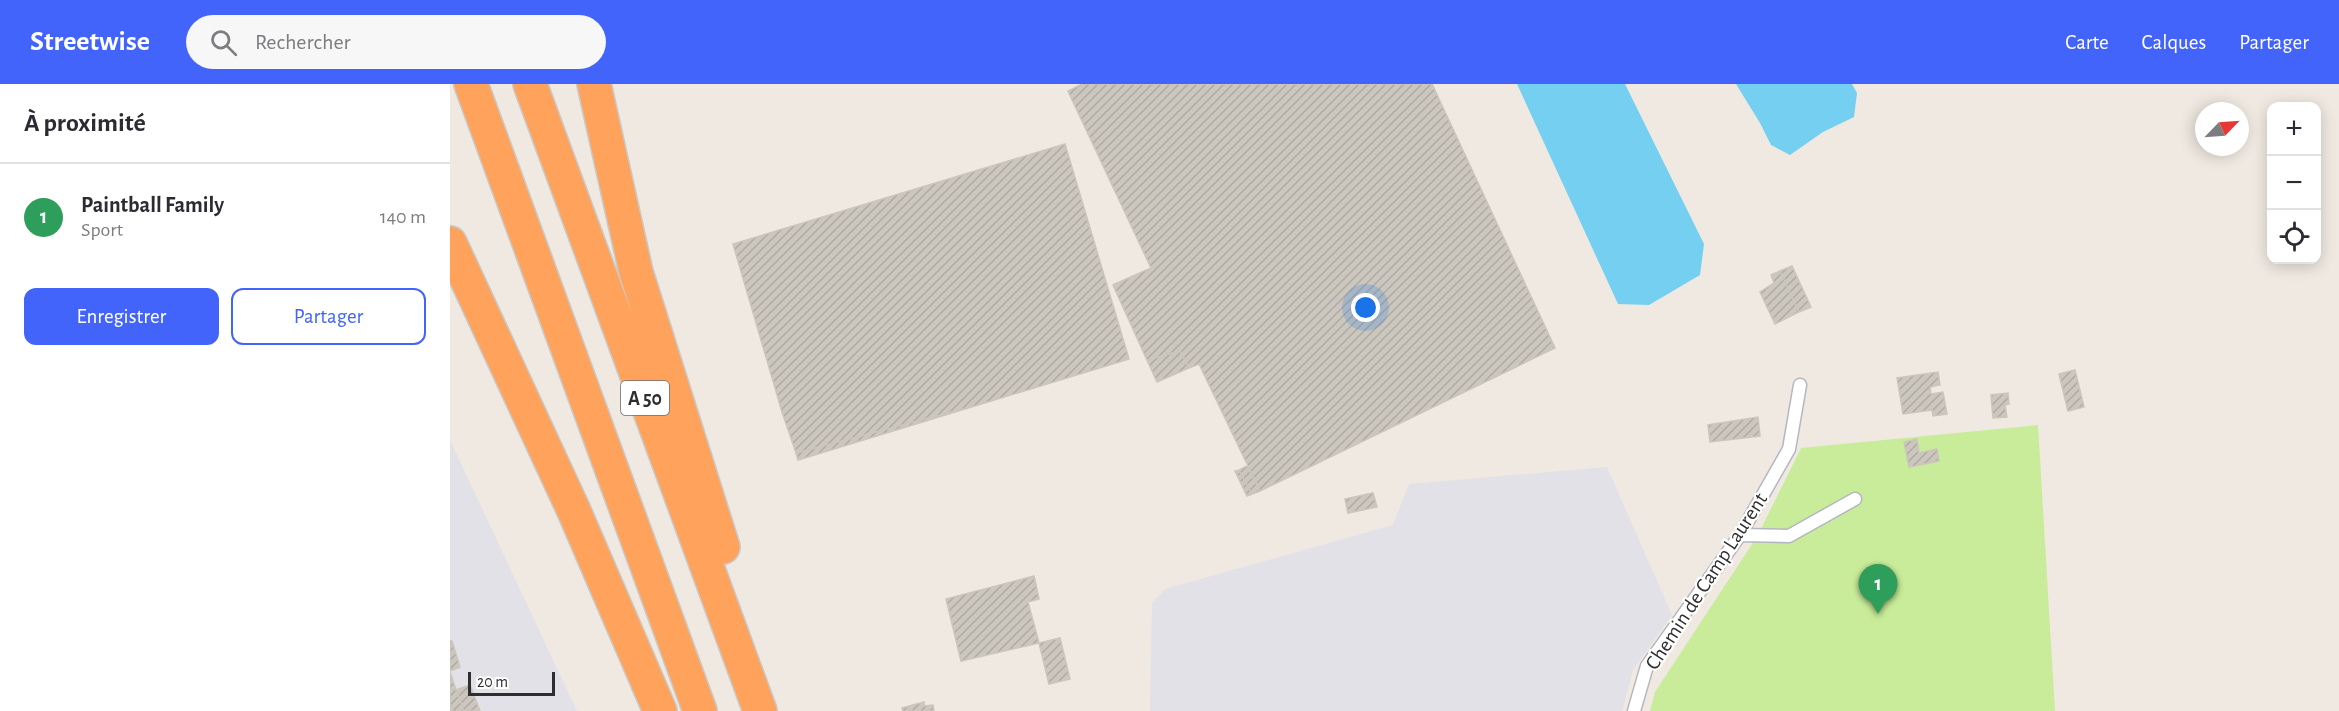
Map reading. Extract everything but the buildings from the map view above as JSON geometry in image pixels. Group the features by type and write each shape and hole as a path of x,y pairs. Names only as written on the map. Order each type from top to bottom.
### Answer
{"highway":[{"name":"A 50","path":"471,84 700,711"},
{"name":"A 50","path":"530,84 760,711"},
{"path":"594,84 636,272 774,711"},
{"path":"450,243 574,511 660,711"}],"lane":[{"name":"Chemin de Camp Laurent","path":"1634,711 1647,666 1740,535 1789,449 1800,385"},
{"path":"1740,535 1789,536 1855,499"}],"shaded area":[{"path":"450,440 577,711 450,711"},
{"path":"1607,467 1672,615 1633,670 1622,711 1150,711 1152,603 1165,589 1393,525 1409,484"}],"green space":[{"path":"2038,425 2055,711 1650,711 1655,692 1758,535 1801,448"}],"water":[{"path":"1517,84 1625,84 1704,244 1700,275 1649,305 1618,304"},
{"path":"1736,84 1852,84 1857,93 1854,117 1823,132 1790,155 1771,145"}],"place":[{"name":"Paintball Family","path":"1878,614"}]}
